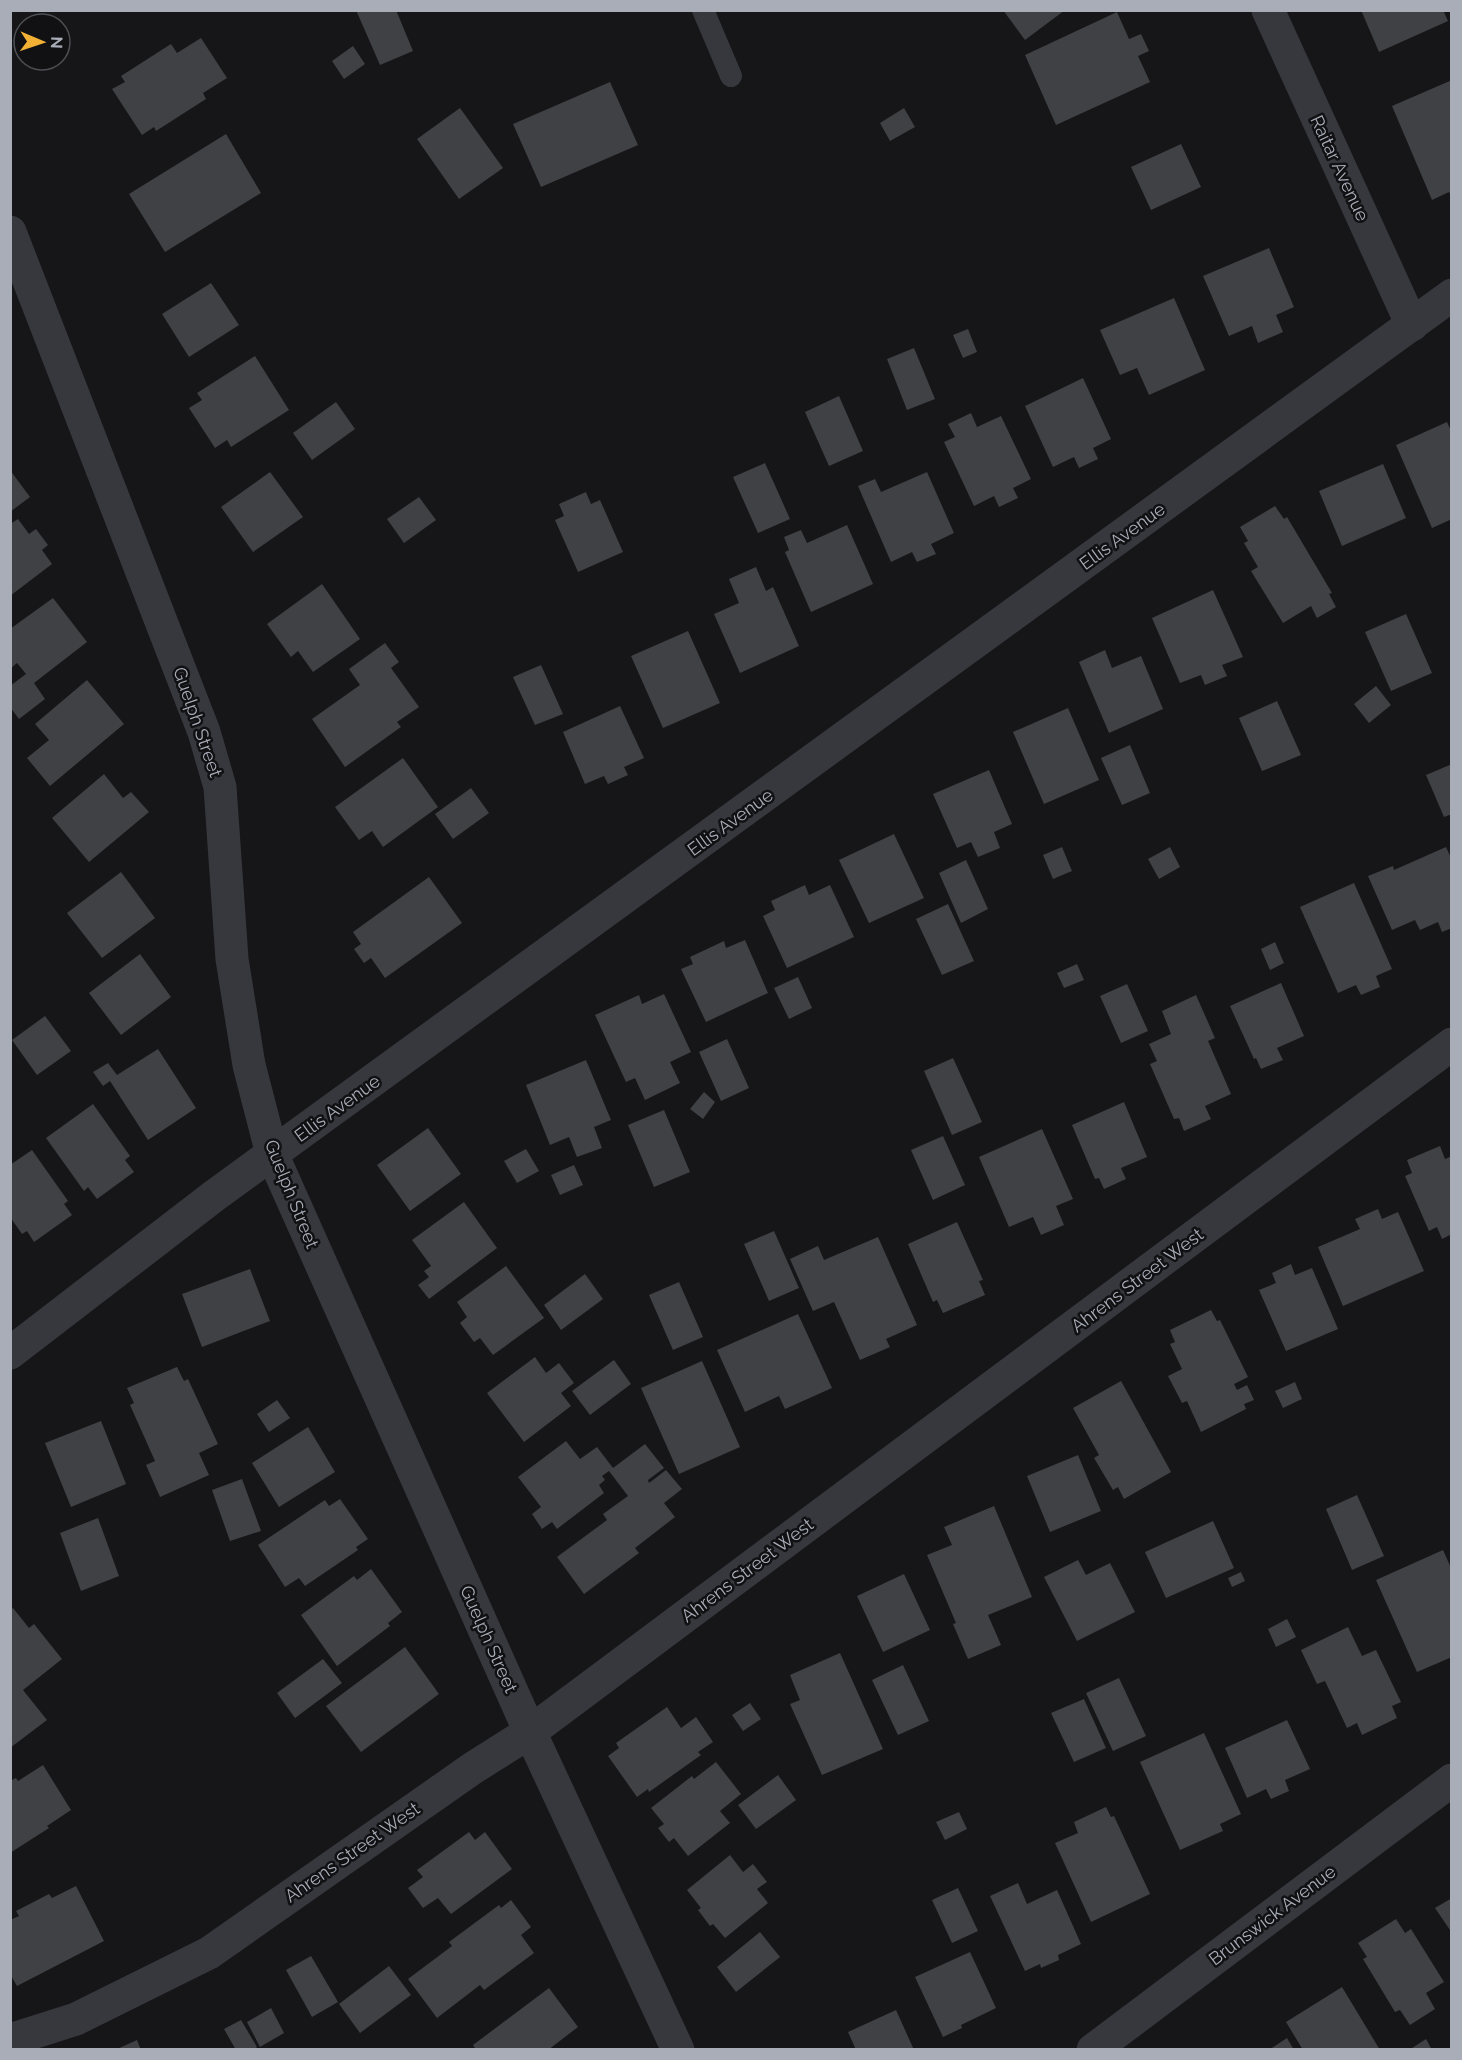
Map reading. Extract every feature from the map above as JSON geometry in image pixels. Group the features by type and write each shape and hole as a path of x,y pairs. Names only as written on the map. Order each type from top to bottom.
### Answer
{"street":[{"name":"Raitar Avenue","path":"1268,10 1412,325"},
{"name":"Guelph Street","path":"10,232 204,732 220,787 232,959 249,1065 272,1154 530,1732 678,2049"},
{"name":"Ellis Avenue","path":"10,1353 214,1196 1452,295"},
{"name":"Ahrens Street West","path":"10,2040 76,2019 209,1953 473,1768 530,1732 1452,1044"},
{"name":"Brunswick Avenue","path":"1093,2049 1452,1780"}],"lane":[{"path":"703,10 731,76"}],"building":[{"path":"356,10 396,10 413,51 380,65"},
{"path":"1003,10 1065,10 1025,40"},
{"path":"1361,10 1443,10 1448,21 1379,52"},
{"path":"1117,12 1129,39 1141,34 1149,51 1138,56 1150,82 1056,125 1025,55"},
{"path":"201,38 227,78 203,93 206,99 156,131 154,127 142,135 112,89 125,82 121,76 171,44 177,53"},
{"path":"353,46 365,64 344,79 332,61"},
{"path":"1452,80 1452,197 1449,192 1432,200 1392,106"},
{"path":"610,82 638,145 541,187 513,124"},
{"path":"460,108 503,168 459,199 417,139"},
{"path":"904,108 915,127 890,141 880,123"},
{"path":"226,134 261,193 165,252 129,194"},
{"path":"1181,144 1201,187 1151,210 1131,167"},
{"path":"1269,248 1294,307 1276,315 1283,332 1258,343 1252,326 1229,336 1203,276"},
{"path":"211,283 239,325 189,357 162,314"},
{"path":"1174,298 1205,370 1149,395 1137,368 1120,375 1100,330"},
{"path":"968,329 977,352 963,358 953,335"},
{"path":"914,348 935,399 907,410 887,359"},
{"path":"255,356 289,410 231,447 227,440 215,448 189,408 202,400 197,393"},
{"path":"1083,378 1111,439 1093,448 1098,459 1079,468 1074,457 1053,467 1025,406"},
{"path":"839,396 863,451 829,466 805,412"},
{"path":"336,402 355,429 312,460 293,433"},
{"path":"971,413 977,427 1001,416 1031,479 1013,488 1018,498 999,507 994,496 974,506 944,442 955,437 948,424"},
{"path":"1447,422 1452,433 1452,519 1432,528 1396,445"},
{"path":"765,463 790,519 758,533 733,477"},
{"path":"1383,464 1406,518 1342,546 1319,491"},
{"path":"10,470 30,497 10,512"},
{"path":"270,472 303,517 253,552 221,507"},
{"path":"927,472 954,533 931,544 936,554 917,562 912,552 891,562 858,486 875,479 881,492"},
{"path":"586,492 591,504 600,500 623,552 578,572 555,520 564,516 559,504"},
{"path":"419,497 436,520 404,543 387,519"},
{"path":"1275,506 1284,519 1287,517 1332,593 1329,594 1336,607 1317,618 1311,606 1283,623 1251,571 1258,567 1244,543 1248,541 1240,527"},
{"path":"18,519 29,534 36,529 48,545 42,550 52,564 10,596 10,524"},
{"path":"847,525 873,584 811,612 785,552 789,550 784,537 801,530 807,543"},
{"path":"756,567 766,591 773,587 799,646 740,673 714,614 739,603 729,579"},
{"path":"322,584 360,639 313,672 298,651 291,657 267,624"},
{"path":"1213,590 1243,657 1222,665 1227,676 1205,685 1201,675 1180,683 1152,618"},
{"path":"53,598 87,642 34,683 45,699 19,719 10,707 10,686 26,674 17,663 10,669 10,629"},
{"path":"1406,614 1432,673 1391,691 1365,632"},
{"path":"688,631 720,703 663,728 631,656"},
{"path":"385,643 399,662 391,668 419,707 397,722 401,727 345,767 312,719 360,685 349,669"},
{"path":"1105,650 1112,668 1141,656 1163,709 1109,733 1079,662"},
{"path":"541,665 563,714 535,725 513,677"},
{"path":"87,680 124,724 50,786 27,758 49,740 35,724"},
{"path":"1376,686 1391,705 1369,723 1354,704"},
{"path":"1277,701 1301,755 1262,771 1239,718"},
{"path":"620,706 644,758 624,767 628,775 608,784 604,776 585,784 563,732"},
{"path":"1068,708 1099,780 1044,804 1013,732"},
{"path":"1130,745 1150,793 1122,805 1101,758"},
{"path":"403,758 438,807 383,847 372,831 359,840 335,807"},
{"path":"1452,764 1452,814 1444,817 1426,775"},
{"path":"989,770 1012,824 994,832 1000,848 978,857 971,842 957,848 933,794"},
{"path":"104,774 123,798 131,792 149,812 89,862 52,818"},
{"path":"471,788 489,813 453,839 435,814"},
{"path":"894,834 924,898 869,923 839,860"},
{"path":"1062,847 1072,871 1053,879 1043,855"},
{"path":"1170,847 1180,867 1159,879 1148,859"},
{"path":"1446,847 1452,860 1452,928 1442,932 1438,922 1420,930 1415,920 1392,930 1368,876 1393,866 1394,870"},
{"path":"966,860 988,909 961,923 939,873"},
{"path":"121,872 155,918 102,958 67,913"},
{"path":"429,877 462,923 385,978 371,958 364,963 354,949 361,944 353,932"},
{"path":"1354,883 1392,969 1376,976 1380,987 1361,995 1356,985 1338,993 1300,907"},
{"path":"805,885 809,895 830,885 854,937 787,968 763,916 775,910 771,901"},
{"path":"948,904 974,961 942,975 916,919"},
{"path":"745,940 768,993 706,1022 681,969 693,964 690,957 724,941 726,948"},
{"path":"1275,942 1284,963 1270,970 1261,949"},
{"path":"140,954 171,997 121,1035 89,993"},
{"path":"1077,964 1084,980 1064,988 1057,973"},
{"path":"798,977 812,1008 789,1019 774,988"},
{"path":"1281,983 1304,1036 1277,1048 1283,1060 1261,1069 1256,1058 1254,1059 1230,1006"},
{"path":"1127,984 1148,1031 1121,1043 1100,996"},
{"path":"664,994 691,1052 670,1062 680,1083 645,1100 635,1078 626,1082 595,1015 639,995 642,1004"},
{"path":"1196,995 1215,1038 1208,1041 1231,1094 1205,1106 1211,1119 1184,1131 1179,1118 1174,1119 1150,1064 1157,1061 1149,1044 1171,1034 1162,1011"},
{"path":"45,1016 71,1051 37,1075 12,1040"},
{"path":"727,1039 749,1088 721,1101 699,1052"},
{"path":"158,1049 196,1108 148,1140 110,1081 103,1086 93,1072 108,1063 117,1075"},
{"path":"953,1058 982,1122 952,1135 924,1071"},
{"path":"586,1060 611,1120 594,1127 602,1148 577,1157 569,1137 550,1145 526,1085"},
{"path":"704,1092 715,1102 703,1119 690,1109"},
{"path":"1124,1102 1147,1157 1121,1168 1126,1179 1104,1189 1099,1178 1095,1179 1072,1125"},
{"path":"93,1104 130,1156 125,1160 134,1172 97,1199 88,1187 84,1191 46,1138"},
{"path":"664,1110 690,1172 654,1187 628,1125"},
{"path":"428,1128 461,1174 410,1211 377,1165"},
{"path":"1042,1129 1073,1199 1056,1206 1064,1225 1041,1235 1033,1217 1009,1227 979,1157"},
{"path":"943,1136 965,1185 933,1200 911,1150"},
{"path":"1440,1146 1445,1159 1452,1156 1452,1234 1442,1239 1437,1227 1429,1231 1405,1176 1412,1173 1407,1160"},
{"path":"526,1149 539,1171 517,1183 504,1161"},
{"path":"32,1150 68,1201 64,1204 72,1215 34,1242 27,1231 22,1234 10,1217 10,1165"},
{"path":"574,1165 583,1185 560,1195 551,1175"},
{"path":"464,1202 497,1248 429,1299 418,1285 429,1277 424,1271 431,1266 412,1240"},
{"path":"1378,1209 1382,1219 1398,1212 1424,1271 1343,1306 1318,1247 1360,1229 1355,1219"},
{"path":"957,1222 983,1280 979,1281 985,1295 943,1313 937,1300 933,1302 908,1244"},
{"path":"774,1231 799,1288 769,1301 744,1244"},
{"path":"878,1237 917,1325 886,1339 890,1347 860,1360 834,1302 813,1311 790,1259 818,1246 824,1260"},
{"path":"1291,1264 1295,1275 1312,1268 1338,1329 1286,1351 1259,1290 1276,1283 1272,1273"},
{"path":"506,1266 544,1318 493,1355 480,1338 474,1342 460,1323 467,1317 457,1302"},
{"path":"250,1269 270,1321 202,1347 182,1294"},
{"path":"585,1274 603,1299 561,1330 544,1305"},
{"path":"679,1282 703,1337 673,1350 649,1295"},
{"path":"1211,1310 1217,1321 1220,1320 1248,1377 1234,1384 1237,1390 1247,1385 1254,1400 1244,1404 1246,1409 1201,1432 1187,1401 1182,1403 1168,1376 1182,1369 1170,1344 1175,1342 1170,1330"},
{"path":"798,1314 832,1388 785,1409 779,1396 745,1412 717,1350"},
{"path":"535,1357 546,1373 559,1363 574,1383 561,1393 571,1406 524,1442 487,1393"},
{"path":"614,1360 631,1384 590,1415 572,1391"},
{"path":"702,1361 740,1447 679,1474 641,1388"},
{"path":"177,1367 184,1381 188,1379 218,1444 199,1453 209,1475 160,1497 146,1465 155,1461 130,1405 134,1403 127,1388"},
{"path":"1121,1381 1171,1472 1124,1499 1118,1487 1113,1490 1094,1458 1099,1455 1073,1408"},
{"path":"1295,1382 1302,1399 1283,1408 1275,1391"},
{"path":"277,1400 290,1418 269,1432 257,1414"},
{"path":"101,1421 126,1484 71,1507 45,1443"},
{"path":"308,1427 335,1472 279,1507 252,1463"},
{"path":"566,1441 580,1459 597,1447 613,1468 645,1444 664,1468 648,1480 649,1483 666,1470 682,1489 664,1503 675,1517 635,1548 639,1553 584,1594 557,1557 607,1520 603,1514 628,1496 609,1471 602,1476 605,1480 599,1485 604,1493 557,1529 552,1522 542,1529 532,1514 541,1507 518,1477"},
{"path":"1078,1455 1101,1511 1050,1532 1027,1476"},
{"path":"242,1479 261,1531 230,1541 212,1490"},
{"path":"1357,1495 1384,1556 1352,1570 1326,1509"},
{"path":"340,1499 368,1539 356,1547 358,1550 305,1586 299,1578 285,1587 258,1545 325,1500 329,1506"},
{"path":"994,1506 1032,1597 988,1615 1001,1645 968,1659 953,1624 956,1623 927,1555 952,1545 944,1527"},
{"path":"98,1518 119,1576 81,1591 60,1533"},
{"path":"1213,1521 1234,1568 1166,1598 1145,1552"},
{"path":"1443,1550 1452,1570 1452,1657 1417,1672 1376,1580"},
{"path":"1078,1560 1086,1575 1110,1563 1135,1612 1077,1641 1044,1577"},
{"path":"371,1569 402,1612 388,1623 390,1626 337,1666 301,1615 354,1576 357,1580"},
{"path":"1241,1572 1245,1581 1232,1587 1228,1578"},
{"path":"904,1574 930,1630 883,1652 857,1596"},
{"path":"13,1608 29,1628 34,1624 62,1659 23,1690 47,1720 10,1748 10,1611"},
{"path":"1287,1619 1296,1637 1276,1647 1268,1629"},
{"path":"1348,1627 1362,1656 1376,1650 1401,1702 1392,1706 1397,1718 1362,1735 1357,1723 1347,1728 1325,1681 1317,1684 1301,1650"},
{"path":"405,1647 439,1694 361,1752 326,1706"},
{"path":"840,1653 883,1749 822,1775 790,1704 800,1700 790,1675"},
{"path":"323,1659 342,1683 295,1718 277,1693"},
{"path":"903,1665 929,1721 898,1735 872,1680"},
{"path":"1119,1678 1146,1736 1113,1751 1086,1693"},
{"path":"1084,1699 1106,1748 1074,1762 1051,1713"},
{"path":"750,1703 761,1719 743,1731 732,1715"},
{"path":"667,1707 681,1728 696,1717 713,1742 698,1752 701,1755 649,1792 648,1789 637,1797 608,1756 619,1748 616,1743"},
{"path":"1287,1720 1310,1769 1285,1780 1289,1791 1271,1799 1266,1789 1247,1798 1225,1748"},
{"path":"1204,1733 1241,1814 1220,1824 1223,1831 1180,1850 1140,1762"},
{"path":"716,1762 741,1794 720,1811 730,1823 688,1856 674,1838 669,1842 658,1828 664,1824 651,1808 692,1776 694,1779"},
{"path":"43,1765 71,1810 47,1826 49,1828 10,1853 10,1781 16,1778 18,1781"},
{"path":"778,1775 796,1800 756,1829 738,1805"},
{"path":"1106,1807 1111,1817 1114,1816 1150,1894 1091,1922 1055,1843 1078,1833 1074,1822"},
{"path":"959,1812 967,1829 945,1840 936,1822"},
{"path":"469,1832 475,1840 485,1832 512,1869 451,1914 438,1898 423,1908 408,1888 423,1877 417,1870"},
{"path":"730,1855 743,1872 753,1864 767,1882 757,1889 768,1903 725,1938 713,1924 710,1926 698,1910 701,1908 687,1890"},
{"path":"1018,1883 1027,1904 1057,1890 1081,1944 1058,1955 1059,1960 1041,1968 1040,1964 1025,1971 990,1896"},
{"path":"76,1886 104,1941 17,1986 10,1974 10,1920 19,1916 16,1911 49,1894 52,1898"},
{"path":"958,1888 978,1931 952,1943 932,1900"},
{"path":"1452,1898 1452,1933 1435,1908"},
{"path":"511,1900 531,1927 521,1935 534,1953 484,1990 480,1985 437,2018 408,1979 452,1946 449,1942 499,1905 501,1908"},
{"path":"1396,1919 1405,1933 1411,1929 1444,1982 1426,1993 1435,2009 1410,2025 1400,2010 1395,2012 1363,1959 1367,1957 1358,1943"},
{"path":"760,1932 780,1957 736,1992 717,1967"},
{"path":"970,1952 996,2008 961,2025 962,2028 943,2037 915,1977"},
{"path":"311,1956 338,2002 312,2017 286,1970"},
{"path":"389,1966 411,1995 360,2033 339,2004"},
{"path":"1342,1987 1380,2050 1303,2050 1286,2022"},
{"path":"549,1988 578,2027 548,2050 476,2050 473,2045"},
{"path":"271,2008 284,2033 260,2047 247,2022"},
{"path":"896,2010 914,2050 856,2050 848,2032"},
{"path":"241,2020 257,2047 253,2050 236,2050 224,2029"},
{"path":"1287,2038 1294,2050 1269,2050"},
{"path":"1426,2039 1432,2050 1409,2050"},
{"path":"137,2040 141,2050 115,2050"}]}
